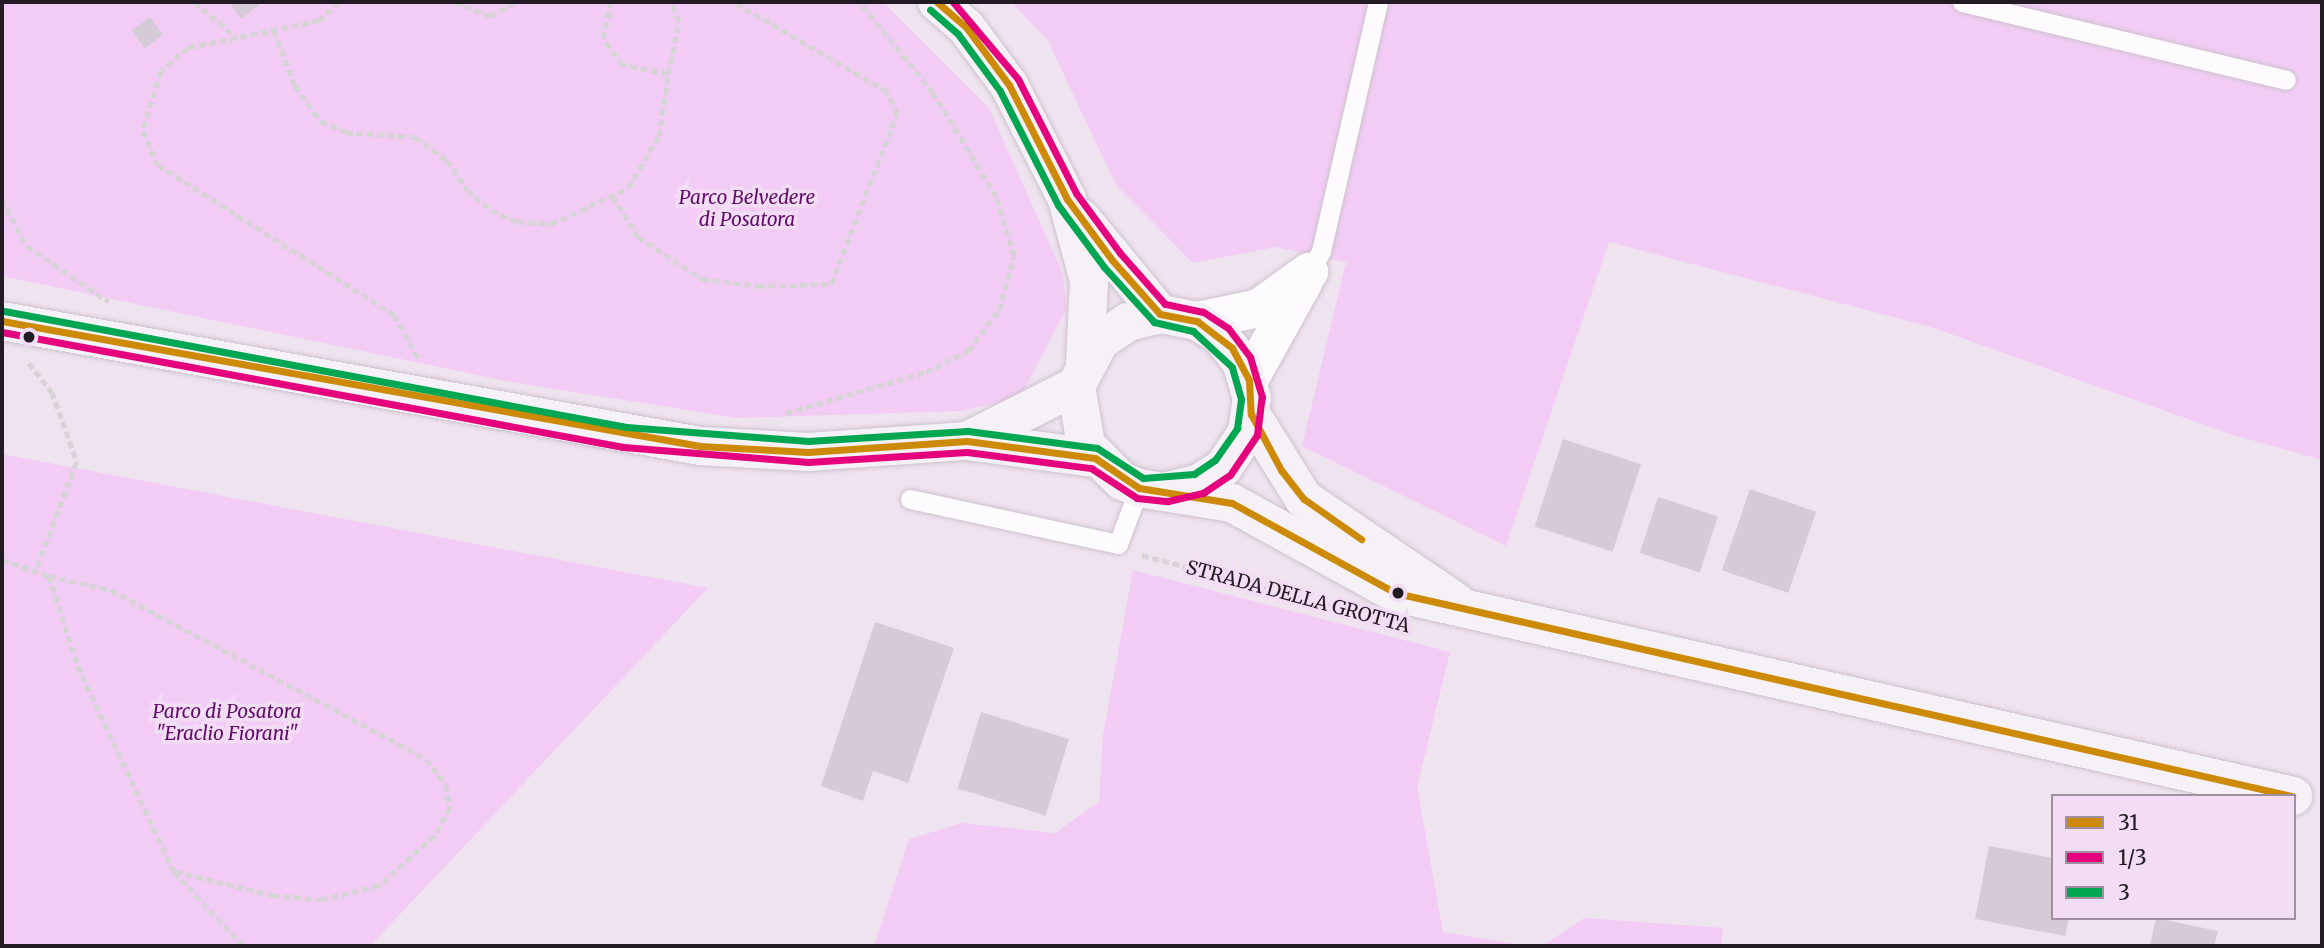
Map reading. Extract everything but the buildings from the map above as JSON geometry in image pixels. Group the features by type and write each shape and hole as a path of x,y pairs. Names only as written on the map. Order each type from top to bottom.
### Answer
{"street":[{"path":"937,2 965,27 1009,85 1067,199 1089,281 1080,374"},
{"path":"1067,199 1160,314"},
{"name":"STRADA DELLA GROTTA","path":"967,441 1080,374 1113,330 1160,314 1197,321 1259,308 1309,272"},
{"name":"STRADA DELLA GROTTA","path":"1153,489 1198,484 1223,468 1240,447 1250,397 1309,272"},
{"name":"STRADA DELLA GROTTA","path":"1197,321 1232,348 1250,397 1304,499 1458,603"},
{"name":"STRADA DELLA GROTTA","path":"10,336 444,402 700,446 808,452 967,441 1095,458 1153,489 1232,503 1396,593 1458,603 1528,625 2285,794"},
{"name":"STRADA DELLA GROTTA","path":"1080,374 1079,431 1095,458"},
{"name":"STRADA DELLA GROTTA","path":"2296,796 2322,802"}],"lane":[{"name":"STRADA DELLA GROTTA","path":"1309,272 1321,251 1378,2"},
{"path":"1962,2 2286,80"},
{"path":"910,499 1118,544 1153,489"}],"path":[{"path":"194,2 236,37"},
{"path":"339,2 319,20 188,48 161,71 143,131 158,165 394,314 444,402"},
{"path":"455,2 490,16 516,2"},
{"path":"611,2 603,39 622,65 668,74"},
{"path":"274,30 295,86 321,121 346,132 415,137 447,160 467,190 491,211 517,222 551,225 628,188 659,136 679,22 671,2"},
{"path":"613,196 638,237 702,279 758,286 831,284 892,139 897,114 887,92 733,2"},
{"path":"778,416 843,391 926,372 968,351 999,310 1014,256 996,197 933,93 859,2"},
{"path":"2,199 27,246 121,311"},
{"path":"10,336 52,392 77,462 34,573"},
{"name":"STRADA DELLA GROTTA","path":"1118,544 1353,612"},
{"path":"2,560 34,573 111,590 426,759 446,785 450,808 435,836 379,886 322,900 174,872"},
{"path":"49,576 78,666 174,872 243,946"}],"green space":[{"name":"Parco Belvedere di Posatora","path":"2,2 883,2 989,108 1063,274 1066,310 1020,397 962,411 737,418 511,382 2,276"},
{"path":"1011,2 2322,2 2322,460 2230,434 1931,327 1609,242 1506,546 1302,446 1346,262 1276,247 1193,263 1116,185 1047,39"},
{"name":"Parco di Posatora \"Eraclio Fiorani\"","path":"2,454 708,588 370,946 2,946"},
{"path":"1133,570 1450,652 1417,787 1443,932 1528,946 874,946 909,839 962,823 1055,833 1099,802 1103,735"},
{"path":"1584,918 1723,928 1721,946 1542,946"}],"transit line":[{"name":"31","path":"937,2 966,27 1009,85 1067,199 1112,260 1160,314 1197,321 1232,348 1249,380 1251,414 1281,470 1304,499 1361,539"},
{"name":"1/3","path":"2,332 623,447 808,462 967,452 1091,468 1137,498 1168,501 1203,493 1230,475 1257,435 1262,397 1250,357 1228,328 1203,312 1165,304 1120,253 1076,193 1018,79 953,2"},
{"name":"3","path":"4,311 626,427 808,441 968,431 1097,448 1143,478 1194,474 1215,460 1237,428 1241,399 1232,367 1193,331 1154,322 1104,267 1058,205 1000,91 958,34 930,10"},
{"name":"31","path":"2,321 700,446 808,452 967,441 1095,458 1139,488 1232,503 1396,593 2283,794"}]}
